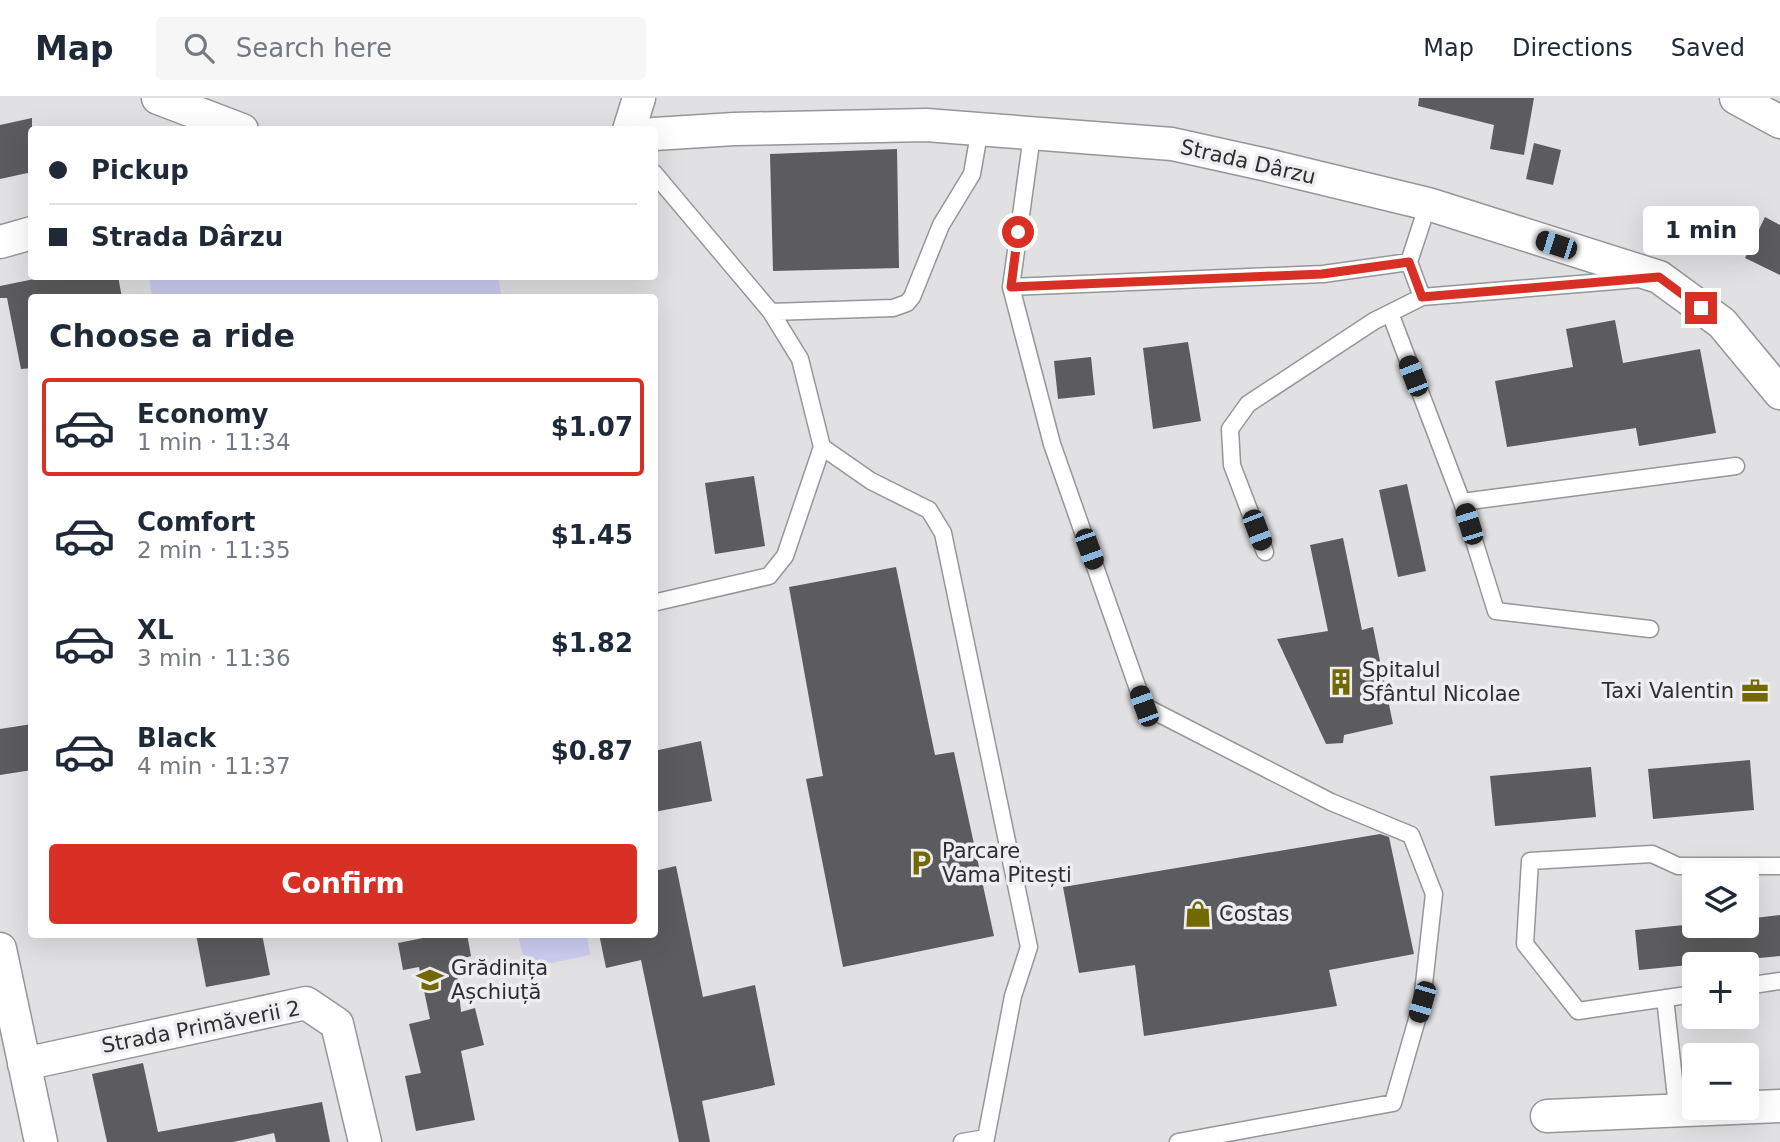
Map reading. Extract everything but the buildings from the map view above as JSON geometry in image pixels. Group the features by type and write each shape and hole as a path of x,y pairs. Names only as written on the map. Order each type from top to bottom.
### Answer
{"street":[{"path":"158,98 232,126"},
{"path":"630,126 639,98"},
{"path":"1736,98 1780,122"},
{"name":"Strada Dârzu","path":"658,134 762,128 926,125 1172,144 1428,204 1659,277 1722,323 1780,393"},
{"path":"0,242 28,234"},
{"path":"0,949 9,1034 23,1064 41,1142"},
{"name":"Strada Primăverii 2","path":"23,1064 306,1003 337,1024 365,1142"},
{"path":"1759,1107 1780,1106"},
{"path":"1547,1116 1682,1110"}],"lane":[{"path":"771,312 892,308 907,303 941,225 972,174 980,128"},
{"path":"1028,134 1030,150 1011,287 1052,444 1144,706 1331,802 1411,835 1434,894 1422,1002 1392,1103 1178,1142"},
{"path":"658,178 771,312 800,359 821,447 785,556 769,576 658,602"},
{"path":"1422,297 1409,262 1428,204"},
{"path":"1011,287 1322,274 1409,262"},
{"path":"1265,552 1232,465 1230,429 1248,404 1390,313 1422,297 1659,277"},
{"path":"1390,313 1462,502 1496,611 1650,629"},
{"path":"821,447 871,481 929,510 943,533 1029,947 1013,996 986,1138 962,1142"},
{"path":"1462,502 1736,466"},
{"path":"1682,996 1578,1011 1525,944 1530,861 1652,855 1678,866 1780,866"},
{"path":"1759,984 1780,981"},
{"path":"1665,998 1676,1098 1682,1106"}],"shaded area":[{"path":"149,280 499,280 501,294 152,294"},
{"path":"519,938 587,938 590,955 526,968"}],"place":[{"name":"Spitalul Sfântul Nicolae","path":"1341,682"},
{"name":"Taxi Valentin","path":"1755,691"},
{"name":"Parcare Vama Pitești","path":"921,863"},
{"name":"Costas","path":"1198,914"},
{"name":"Grădinița Așchiuță","path":"430,980"}],"route":[{"path":"1018,232 1011,287 1322,274 1409,262 1422,297 1659,277 1701,308"}]}
